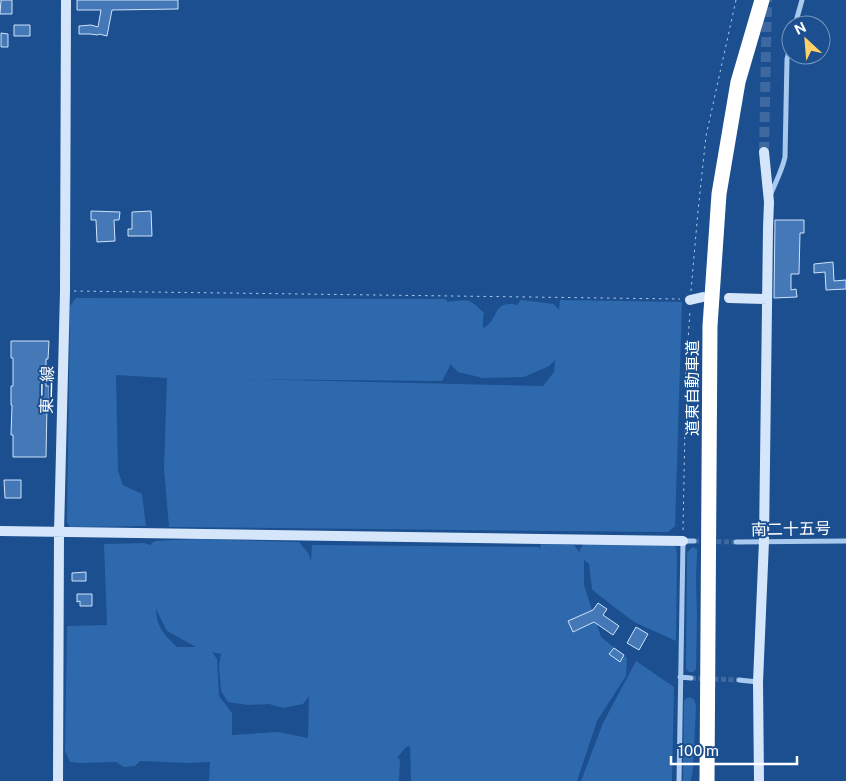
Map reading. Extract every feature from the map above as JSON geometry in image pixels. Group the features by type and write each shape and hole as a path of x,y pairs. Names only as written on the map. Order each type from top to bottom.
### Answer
{"highway":[{"name":"道東自動車道","path":"707,781 710,326 721,185 738,82 762,0"}],"street":[{"name":"東二線","path":"58,781 59,532 64,291 66,0"},
{"path":"798,15 802,0"},
{"path":"769,202 776,181 783,168 785,157 787,65"},
{"path":"759,781 758,682 764,541 769,202 764,152"},
{"path":"690,300 702,297"},
{"path":"729,298 767,299"},
{"path":"0,531 694,541"},
{"name":"南二十五号","path":"736,542 846,540"},
{"path":"679,781 683,541"},
{"path":"680,678 691,678"},
{"path":"739,680 758,682"}],"path":[{"path":"683,541 686,373 697,220 706,136 736,0"},
{"path":"64,291 690,300"}],"shaded area":[{"path":"76,298 446,299 447,302 464,300 475,305 484,313 483,328 492,321 499,308 503,305 517,305 521,300 554,304 559,310 560,300 682,302 675,526 668,532 169,527 164,468 167,378 116,375 118,471 123,485 142,494 146,526 70,527 67,523 70,306","holes":["555,360 554,372 543,386 239,379 442,381 450,364 458,372 483,378 524,377 549,366"]},
{"path":"196,539 299,542 308,553 311,561 312,545 539,547 539,551 541,544 574,545 580,553 580,549 585,542 670,544 676,547 677,554 676,641 634,622 596,593 592,589 589,564 584,560 584,585 601,637 627,658 626,676 597,721 577,781 411,781 410,746 406,747 397,758 400,759 399,781 209,781 210,762 140,761 135,766 124,767 116,762 70,762 65,751 67,626 107,625 104,544 144,543 150,545 155,541","holes":["156,609 167,631 196,647 177,647 159,626","212,652 221,654 219,666 221,691 228,702 248,705 269,704 283,708 303,704 309,696 308,738 278,732 232,735 232,713 219,696 217,659"]},
{"path":"693,547 697,549 696,669 693,672 689,672 686,669 687,553"},
{"path":"636,661 674,687 672,781 581,781 603,723"},
{"path":"689,697 694,699 696,706 693,768 691,781 683,781 684,700"}],"building":[{"path":"1,0 12,0 12,14 0,14"},
{"path":"77,0 178,0 178,9 112,10 107,36 79,34 79,26 91,25 98,27 101,10 77,10"},
{"path":"14,25 30,25 30,36 14,36"},
{"path":"1,33 8,34 8,47 1,47"},
{"path":"91,211 120,212 119,220 114,220 115,241 97,242 96,220 91,220"},
{"path":"151,211 152,236 128,236 128,229 132,229 132,212"},
{"path":"775,220 804,220 804,233 800,233 799,274 791,274 791,290 796,289 797,297 774,298"},
{"path":"833,262 834,281 846,280 846,289 826,290 825,272 814,273 814,264"},
{"path":"11,341 49,341 48,359 46,359 46,386 49,386 49,405 47,405 46,457 13,457 11,386 13,386 13,358 11,358"},
{"path":"4,480 21,480 21,498 5,498"},
{"path":"86,572 86,581 72,581 72,573"},
{"path":"77,594 92,594 92,606 80,606 80,601 77,602"},
{"path":"598,603 607,609 603,615 619,626 613,635 594,622 573,632 568,621 593,610"},
{"path":"636,627 648,634 639,650 627,643"},
{"path":"614,648 624,655 620,662 609,654"}],"tunnel":[{"path":"764,152 767,0"},
{"path":"694,541 736,542"},
{"path":"691,678 739,680"}]}
